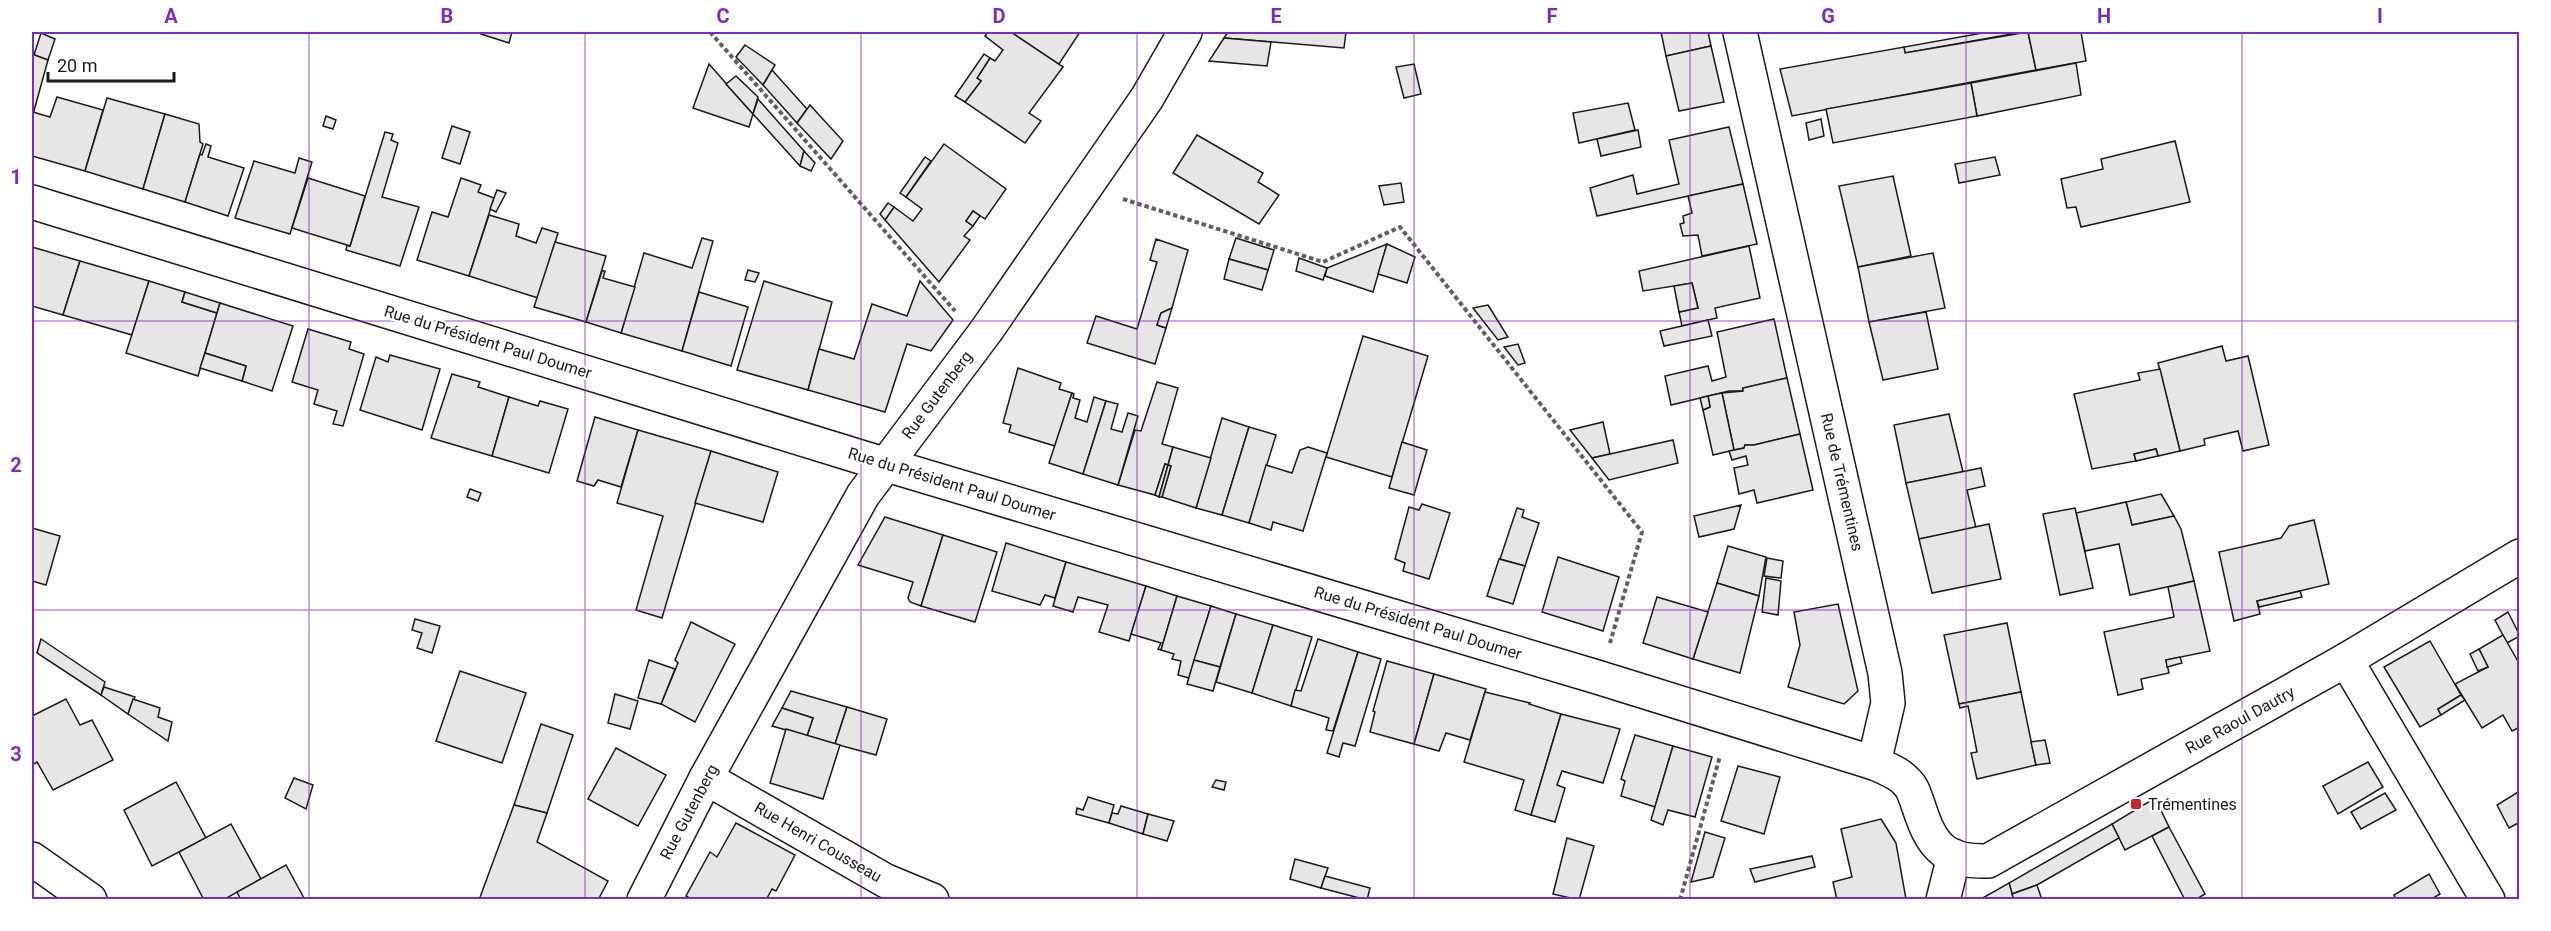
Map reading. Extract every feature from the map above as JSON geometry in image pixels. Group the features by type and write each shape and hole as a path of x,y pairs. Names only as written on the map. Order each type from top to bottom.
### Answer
{"street":[{"name":"Rue Gutenberg","path":"644,900 706,778 863,495 986,331 1147,99 1185,32"},
{"name":"Rue de Trémentines","path":"1740,32 1885,673 1888,703 1874,763"},
{"name":"Rue du Président Paul Doumer","path":"32,202 1874,763"},
{"name":"Rue Raoul Dautry","path":"1954,856 1969,862 1988,861 2346,660 2520,556"},
{"path":"2346,660 2488,900"},
{"path":"1874,763 1896,773 1912,789 1929,837 1940,850 1954,856 1943,900"},
{"name":"Rue Henri Cousseau","path":"706,778 886,881 932,900"},
{"path":"32,859 90,900"}],"path":[{"path":"710,32 956,312 986,331"},
{"path":"1090,180 1124,199 1323,262 1400,227 1642,532 1613,634 1597,677"},
{"path":"1680,900 1730,718"}],"building":[{"path":"482,32 512,32 509,43 481,34"},
{"path":"988,32 1011,32 1063,67 1029,113 1041,121 1025,143 965,102 981,81 977,78 990,58 995,61 1003,50 985,36"},
{"path":"1011,32 1080,32 1059,64"},
{"path":"1228,32 1346,32 1344,48 1224,38"},
{"path":"1661,32 1708,32 1711,46 1666,56"},
{"path":"1988,32 2023,32 1905,53 1904,47"},
{"path":"2028,32 2036,70 1792,116 1780,69 1904,47 1905,53"},
{"path":"2028,32 2081,32 2086,61 2036,70"},
{"path":"41,33 55,39 48,60 34,55"},
{"path":"1224,38 1271,42 1267,66 1209,61"},
{"path":"745,45 775,65 763,85 736,57"},
{"path":"1711,46 1724,102 1679,111 1666,56"},
{"path":"32,54 48,60 32,118"},
{"path":"984,54 990,58 977,78 981,81 965,102 955,96"},
{"path":"2076,63 2081,95 1977,116 1971,83"},
{"path":"709,64 753,114 749,127 693,108"},
{"path":"1414,64 1421,94 1404,98 1396,67"},
{"path":"772,70 807,109 797,123 763,85"},
{"path":"736,76 758,97 753,114 726,84"},
{"path":"1971,83 1977,116 1833,143 1826,109"},
{"path":"57,97 103,110 85,171 32,156 33,112 50,117"},
{"path":"107,98 165,114 143,189 85,171"},
{"path":"758,99 804,151 800,166 753,114"},
{"path":"1628,103 1635,130 1579,143 1573,113"},
{"path":"810,105 843,141 831,159 797,123"},
{"path":"165,114 199,124 200,142 203,144 185,202 143,189"},
{"path":"326,116 336,120 333,129 323,126"},
{"path":"1821,119 1824,136 1809,140 1806,123"},
{"path":"452,126 470,132 460,164 442,158"},
{"path":"1729,127 1743,184 1597,216 1590,188 1633,175 1637,194 1679,184 1669,140"},
{"path":"1638,130 1641,147 1601,156 1597,139"},
{"path":"385,132 393,134 391,140 398,143 382,197 419,207 400,266 346,250 347,245 350,246"},
{"path":"1197,135 1263,173 1258,182 1279,195 1259,224 1173,173"},
{"path":"2175,141 2190,202 2081,227 2076,207 2067,208 2061,179 2103,169 2101,159"},
{"path":"206,144 211,146 208,157 244,168 228,216 185,202 200,154 202,155"},
{"path":"944,144 1006,189 985,219 973,211 966,221 973,226 964,236 970,240 939,282 885,220 894,207 913,221 922,209 906,197"},
{"path":"804,151 815,163 811,171 800,166"},
{"path":"925,157 931,161 906,197 900,193"},
{"path":"1995,157 2000,175 1959,183 1955,164"},
{"path":"299,158 312,162 290,234 235,218 254,161 295,173"},
{"path":"1893,176 1911,256 1858,267 1839,186"},
{"path":"308,178 365,196 350,246 292,228"},
{"path":"461,178 481,185 478,192 494,198 469,276 417,260 432,212 448,217"},
{"path":"1401,183 1404,202 1384,205 1379,186"},
{"path":"1743,184 1757,244 1702,256 1698,235 1683,236 1680,224 1684,223 1683,216 1692,213 1688,196"},
{"path":"497,190 506,193 496,212 490,209"},
{"path":"888,203 894,207 885,220 880,214"},
{"path":"973,211 980,216 973,226 966,221"},
{"path":"489,215 519,224 516,236 536,243 542,228 558,233 538,298 469,276"},
{"path":"702,238 713,241 682,351 621,333 644,253 692,268"},
{"path":"1236,238 1274,250 1268,270 1229,259"},
{"path":"1156,239 1188,250 1172,308 1161,313 1157,325 1166,328 1155,364 1087,343 1096,316 1137,329 1157,262 1150,260"},
{"path":"555,242 606,256 586,322 534,307"},
{"path":"1387,244 1373,292 1325,276 1327,268"},
{"path":"1387,244 1415,257 1407,283 1378,274"},
{"path":"1749,246 1760,298 1715,308 1717,318 1682,326 1679,312 1698,308 1692,283 1643,291 1639,271"},
{"path":"32,247 80,261 63,315 32,306"},
{"path":"1933,253 1945,308 1869,322 1858,267"},
{"path":"1299,258 1327,268 1323,280 1296,271"},
{"path":"1229,259 1268,270 1262,290 1224,279"},
{"path":"80,261 149,281 132,335 63,315"},
{"path":"748,270 759,273 755,282 745,280"},
{"path":"602,271 605,271 603,278 635,287 621,333 586,322"},
{"path":"149,281 185,292 182,302 217,313 198,376 126,353"},
{"path":"764,281 832,302 808,390 737,370"},
{"path":"920,281 953,320 931,351 907,344 885,412 808,390 819,349 854,359 872,304 907,316"},
{"path":"1692,283 1698,308 1679,312 1674,286"},
{"path":"185,292 220,303 217,313 182,302"},
{"path":"699,292 748,307 731,366 682,351"},
{"path":"220,303 293,326 272,391 242,381 246,366 205,353"},
{"path":"1488,305 1508,337 1498,340 1473,308"},
{"path":"1172,308 1166,328 1157,325 1161,313"},
{"path":"1926,312 1938,369 1883,380 1869,322"},
{"path":"1774,319 1787,378 1743,388 1743,391 1729,391 1671,405 1665,376 1708,366 1712,381 1726,377 1717,332"},
{"path":"1708,320 1712,336 1664,346 1660,331"},
{"path":"308,329 351,342 349,349 364,354 343,426 333,424 337,411 314,404 318,390 292,382"},
{"path":"1363,336 1428,356 1392,477 1326,457"},
{"path":"1518,344 1525,363 1518,365 1504,347"},
{"path":"2222,346 2226,361 2248,356 2269,445 2243,451 2238,431 2204,439 2205,445 2180,451 2158,363"},
{"path":"205,353 246,366 242,381 200,368"},
{"path":"390,355 440,369 422,430 360,410 376,357 388,362"},
{"path":"1018,368 1061,383 1059,389 1072,393 1055,446 1009,432 1011,425 1003,423"},
{"path":"2160,369 2180,451 2158,456 2156,449 2134,454 2136,461 2092,469 2074,394 2140,380 2138,373"},
{"path":"452,374 480,382 478,387 509,397 492,456 431,438"},
{"path":"1787,378 1800,434 1745,445 1744,448 1734,450 1722,393 1743,391 1743,388"},
{"path":"1157,382 1178,388 1162,444 1173,447 1155,495 1118,485 1135,430 1141,431"},
{"path":"1072,393 1073,398 1080,400 1075,418 1087,422 1094,397 1106,401 1083,474 1049,463"},
{"path":"1722,393 1734,450 1713,455 1703,410 1710,407 1708,396"},
{"path":"1708,396 1710,407 1703,410 1700,398"},
{"path":"509,397 538,406 540,401 568,409 549,473 492,456"},
{"path":"1106,401 1118,404 1111,429 1122,432 1128,413 1138,416 1118,485 1083,474"},
{"path":"1949,414 1963,472 1906,483 1894,425"},
{"path":"595,417 638,430 621,487 598,480 594,486 577,481"},
{"path":"1222,418 1249,427 1222,515 1196,508"},
{"path":"1603,422 1610,454 1592,458 1570,430"},
{"path":"1249,427 1276,435 1249,523 1222,515"},
{"path":"638,430 711,451 662,618 636,610 663,516 617,503"},
{"path":"1800,434 1813,490 1757,503 1754,490 1739,494 1734,468 1748,465 1746,456 1732,460 1729,451 1744,448 1745,445"},
{"path":"1673,440 1678,463 1609,480 1592,458"},
{"path":"1402,442 1427,450 1414,495 1389,488"},
{"path":"1173,447 1211,458 1196,508 1162,497 1171,466 1168,465"},
{"path":"1308,447 1327,453 1303,531 1273,522 1271,530 1249,523 1266,465 1292,473 1300,450"},
{"path":"2156,449 2158,456 2136,461 2134,454"},
{"path":"711,451 778,472 763,522 695,503"},
{"path":"1165,464 1168,465 1159,497 1155,495"},
{"path":"1168,465 1171,466 1162,497 1159,497"},
{"path":"1981,468 1985,486 1967,490 1976,528 1919,539 1906,483"},
{"path":"470,489 481,493 478,501 467,497"},
{"path":"2161,494 2174,516 2132,525 2126,502"},
{"path":"2126,502 2132,525 2174,516 2181,529 2194,581 2130,595 2119,544 2085,551 2076,513"},
{"path":"1422,504 1450,513 1429,579 1403,571 1405,563 1395,559 1409,507 1419,510"},
{"path":"1741,505 1734,529 1699,537 1694,516"},
{"path":"1517,508 1524,510 1522,517 1539,523 1525,566 1500,559"},
{"path":"2075,508 2093,588 2060,595 2043,514"},
{"path":"885,517 943,535 921,606 910,602 908,598 913,582 858,565"},
{"path":"2314,520 2329,584 2257,601 2260,614 2234,621 2219,552 2281,538 2289,526"},
{"path":"1989,524 2001,579 1932,593 1919,539"},
{"path":"32,528 60,536 46,585 32,581"},
{"path":"943,535 997,552 975,622 921,606"},
{"path":"1006,543 1066,562 1055,598 1045,595 1040,605 992,591"},
{"path":"1728,546 1766,557 1759,596 1717,583"},
{"path":"1558,557 1619,577 1603,631 1542,612"},
{"path":"1767,558 1783,561 1781,578 1764,576"},
{"path":"1499,559 1525,566 1513,604 1487,596"},
{"path":"1066,562 1146,586 1129,641 1099,632 1108,605 1078,597 1073,612 1053,606"},
{"path":"1766,578 1781,581 1778,615 1762,612"},
{"path":"2194,581 2210,651 2166,660 2169,673 2141,679 2143,689 2118,695 2104,632 2174,617 2168,587"},
{"path":"1717,583 1759,596 1740,673 1693,659"},
{"path":"1146,586 1177,596 1161,650 1158,649 1161,643 1131,634"},
{"path":"2300,591 2302,597 2259,607 2257,601"},
{"path":"1177,596 1211,606 1189,678 1178,675 1181,661 1172,659 1174,654 1161,650"},
{"path":"1657,597 1708,612 1693,659 1643,643"},
{"path":"1838,604 1858,691 1844,704 1788,687 1800,645 1794,612"},
{"path":"1211,606 1236,614 1220,667 1194,660"},
{"path":"2508,612 2520,636 2507,643 2495,620"},
{"path":"1236,614 1273,625 1252,693 1216,682"},
{"path":"415,619 440,626 432,653 417,648 422,633 412,630"},
{"path":"691,622 735,644 695,722 661,704 678,663 675,660"},
{"path":"2007,623 2021,692 1959,704 1944,635"},
{"path":"1273,625 1312,637 1291,706 1252,693"},
{"path":"2503,635 2520,665 2520,727 2512,731 2503,715 2482,728 2455,684 2488,667 2479,649"},
{"path":"41,639 105,682 101,695 37,653"},
{"path":"1318,639 1358,652 1333,731 1326,730 1329,718 1291,706 1295,690 1301,691"},
{"path":"2430,641 2461,695 2438,709 2441,715 2420,727 2384,667"},
{"path":"2479,649 2488,667 2478,671 2470,654"},
{"path":"1358,652 1381,659 1355,746 1343,743 1339,757 1327,753"},
{"path":"2180,657 2182,663 2167,667 2166,660"},
{"path":"649,660 675,669 661,704 638,698"},
{"path":"1194,660 1220,667 1213,691 1187,684"},
{"path":"1387,661 1434,674 1414,744 1370,732 1375,712 1373,711"},
{"path":"460,671 526,693 502,763 436,741"},
{"path":"1434,674 1486,689 1470,740 1446,733 1439,751 1414,744"},
{"path":"104,687 135,697 128,714 101,695"},
{"path":"791,691 847,707 835,744 807,736 813,718 782,708"},
{"path":"1485,692 1530,703 1561,714 1531,815 1515,810 1524,780 1464,762"},
{"path":"2021,692 2036,765 1977,779 1971,753 1977,752 1968,706 1960,708 1959,704"},
{"path":"615,694 638,701 630,729 608,723"},
{"path":"2461,695 2465,700 2441,715 2438,709"},
{"path":"66,699 80,725 92,720 113,760 53,790 37,762 32,765 32,716"},
{"path":"133,699 160,708 158,717 172,722 168,741 128,714"},
{"path":"847,707 887,719 876,755 835,744"},
{"path":"782,708 813,718 807,736 772,726"},
{"path":"1561,714 1620,729 1603,783 1562,771 1557,785 1565,788 1555,822 1531,815"},
{"path":"541,724 573,735 547,813 514,805"},
{"path":"786,729 840,745 823,799 770,783"},
{"path":"1635,735 1673,746 1655,807 1621,796 1625,781 1621,779"},
{"path":"2045,740 2050,763 2036,765 2031,742"},
{"path":"1673,746 1712,757 1695,817 1668,810 1663,825 1651,820"},
{"path":"616,748 666,775 638,826 588,799"},
{"path":"2368,762 2383,787 2338,814 2323,786"},
{"path":"1738,766 1780,777 1764,834 1721,821"},
{"path":"294,778 313,785 306,809 285,798"},
{"path":"1216,780 1226,782 1224,790 1212,787"},
{"path":"176,782 206,838 152,866 124,810"},
{"path":"2518,792 2520,822 2509,828 2497,805"},
{"path":"2385,793 2396,810 2361,829 2351,812"},
{"path":"1088,797 1114,805 1109,823 1076,814 1077,808 1083,810"},
{"path":"2155,798 2169,827 2125,850 2112,824"},
{"path":"514,805 547,813 537,842 608,881 598,900 479,900"},
{"path":"1121,806 1148,814 1143,834 1109,823 1112,813 1118,814"},
{"path":"1148,814 1174,821 1167,841 1143,834"},
{"path":"1881,819 1896,843 1906,899 1837,900 1833,882 1852,877 1841,829"},
{"path":"736,823 795,855 776,891 772,889 766,900 693,900 686,896 710,852 717,857"},
{"path":"231,824 261,879 223,900 204,900 179,852"},
{"path":"2112,824 2119,838 2037,885 2012,894 2009,883"},
{"path":"2169,827 2205,894 2195,900 2185,900 2152,836"},
{"path":"1705,832 1725,838 1713,877 1691,882"},
{"path":"1567,838 1594,846 1579,900 1553,894"},
{"path":"1812,856 1815,867 1755,882 1750,869"},
{"path":"1295,859 1328,868 1321,888 1290,879"},
{"path":"286,865 305,900 241,900 237,892"},
{"path":"2429,874 2440,894 2430,900 2396,900 2394,895"},
{"path":"1325,876 1370,888 1367,900 1321,888"},
{"path":"2009,883 2014,900 1979,900"},
{"path":"2037,885 2042,900 2014,900 2012,894"}],"place":[{"name":"Trémentines","path":"2136,804"}]}
